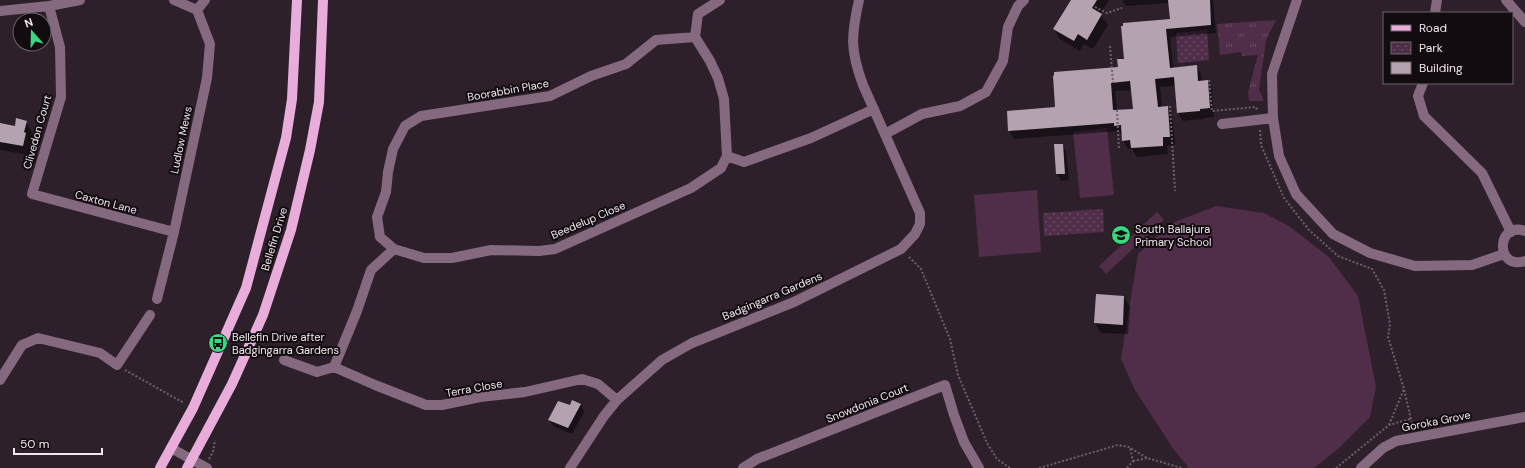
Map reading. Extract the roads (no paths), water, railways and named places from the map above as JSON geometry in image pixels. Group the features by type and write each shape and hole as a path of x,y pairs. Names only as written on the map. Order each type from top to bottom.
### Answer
{"main road":[{"name":"Bellefin Drive","path":"160,468 193,408 246,288 286,138 292,98 297,0"},
{"name":"Bellefin Drive","path":"190,464 232,384 264,315 291,230 310,150 319,102 323,0"}],"street":[{"path":"0,11 49,6 80,0"},
{"path":"174,0 197,10 205,0"},
{"path":"720,0 698,14 695,36 710,61 724,99 727,156 744,162 811,138 874,109"},
{"name":"Badgingarra Gardens","path":"570,468 604,416 617,400 662,360 692,343 794,302 901,249 915,234 920,224 920,213 856,68 852,48 859,0"},
{"path":"885,134 922,114 960,106 986,92 1003,60 1008,27 1018,6 1024,0"},
{"path":"1297,0 1272,74 1273,118 1278,156 1296,194 1333,234 1370,253 1415,266 1472,265 1504,254"},
{"path":"1435,12 1437,0"},
{"path":"1506,0 1525,22"},
{"name":"Clivedon Court","path":"32,194 61,97 60,47 49,6"},
{"name":"Ludlow Mews","path":"157,299 174,232 207,78 210,44 197,10"},
{"name":"Boorabbin Place","path":"386,192 393,148 406,126 422,116 550,96 591,76 626,64 656,40 695,36"},
{"path":"1423,84 1418,96 1424,116 1482,172 1511,232"},
{"path":"1222,124 1273,118"},
{"name":"Beedelup Close","path":"386,192 377,217 380,237 394,249 424,258 452,258 491,250 539,251 555,249 691,188 721,168 727,156"},
{"name":"Caxton Lane","path":"32,194 174,232"},
{"path":"1525,231 1516,230 1511,232 1504,239 1502,249 1508,259 1514,262 1525,261"},
{"path":"284,360 317,372 334,367 357,311 371,270 394,249"},
{"path":"0,380 22,345 38,338 100,353 117,365 150,314"},
{"name":"Terra Close","path":"334,367 426,405 442,405 480,397 525,392 582,379 598,384 617,400"},
{"name":"Snowdonia Court","path":"743,468 757,459 945,385 954,416 964,442 979,468"},
{"name":"Goroka Grove","path":"1361,468 1383,448 1396,441 1525,417"},
{"path":"171,448 190,464 206,467"}],"place":[{"name":"South Ballajura Primary School","path":"1121,235"},
{"name":"Bellefin Drive after Badgingarra Gardens","path":"218,343"}]}
